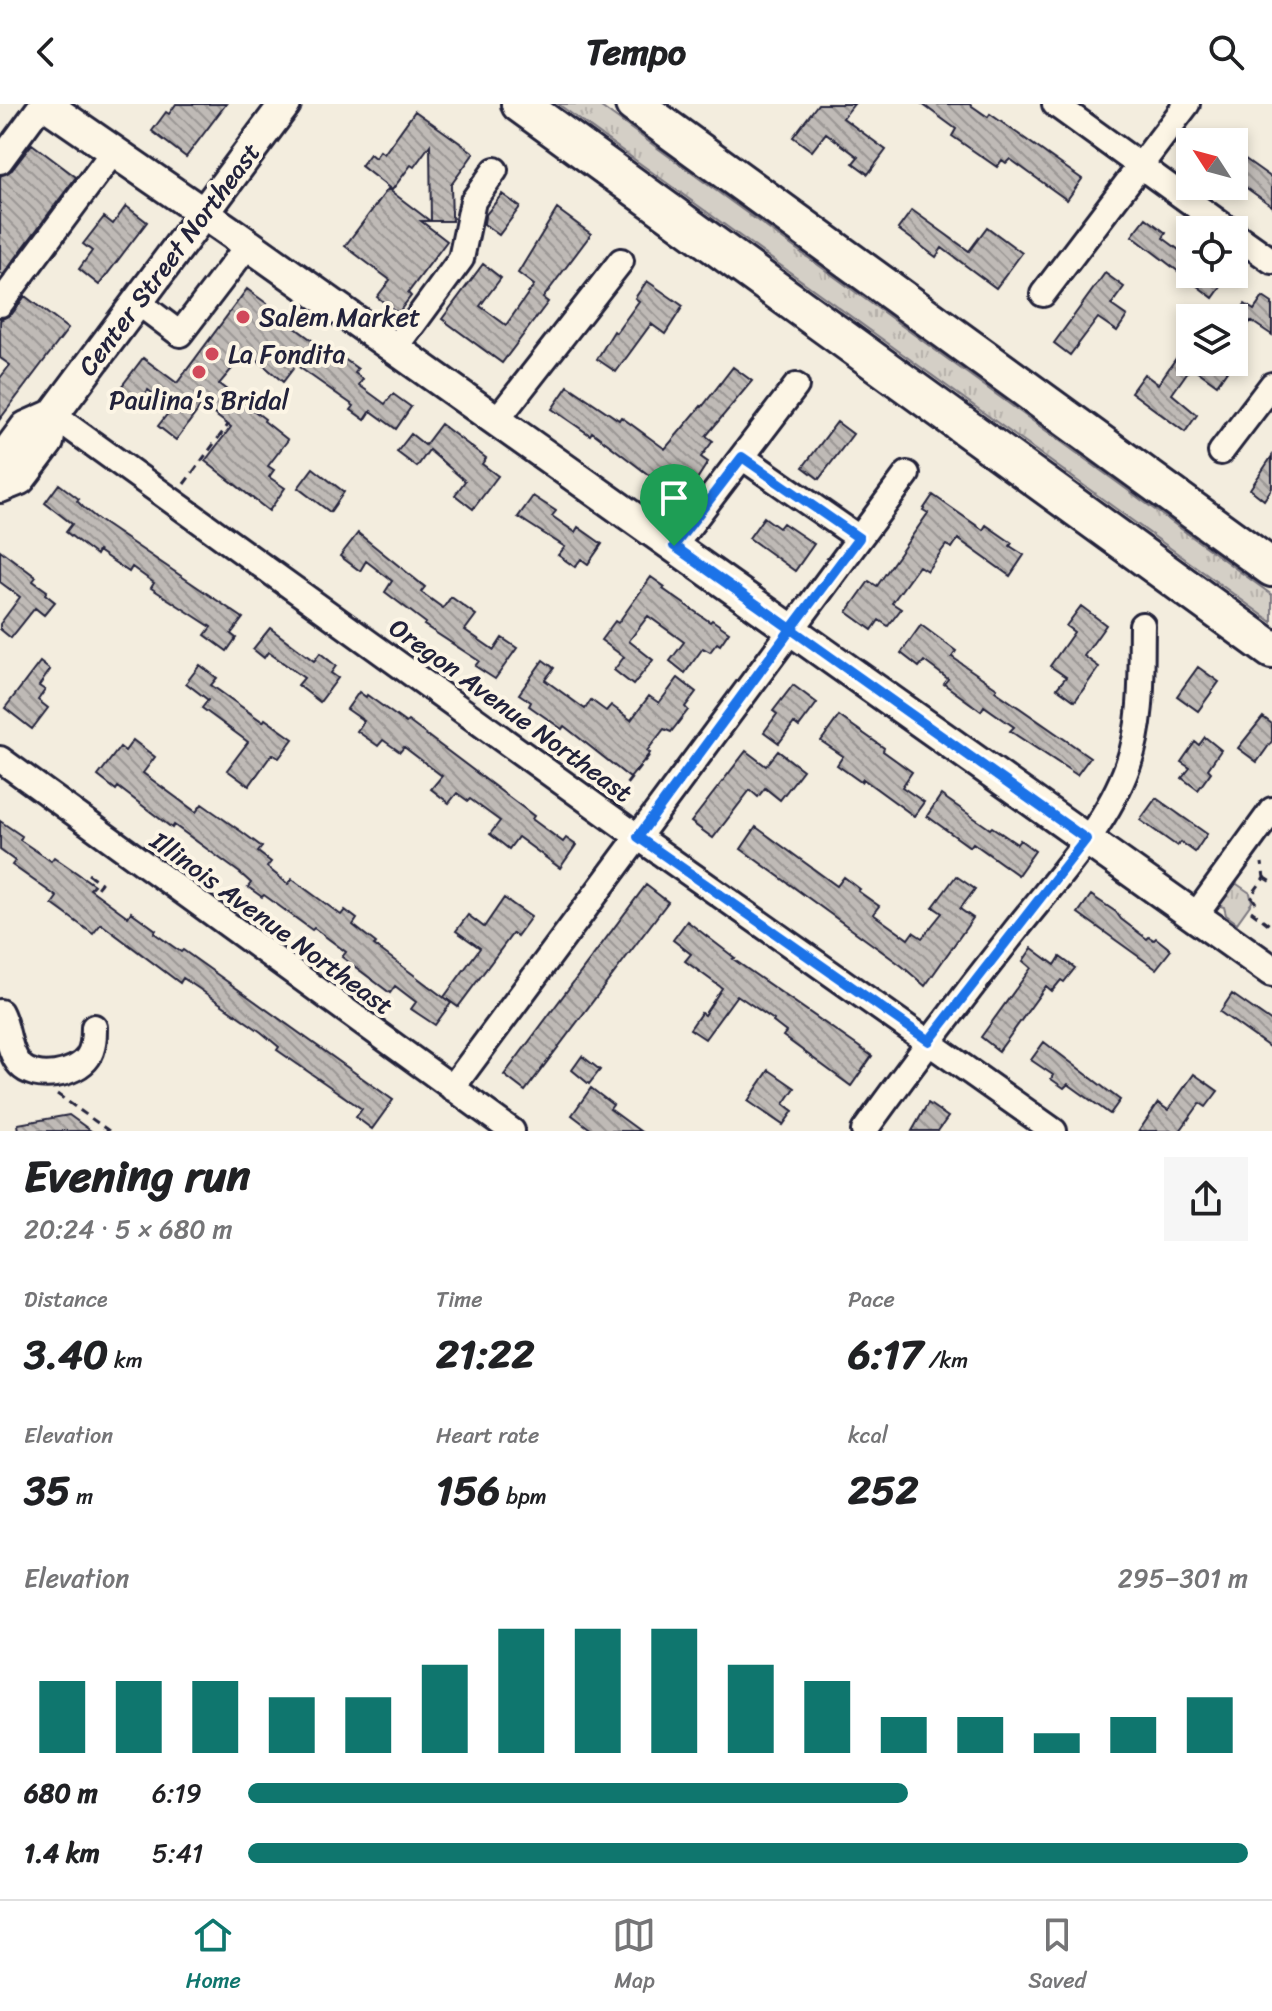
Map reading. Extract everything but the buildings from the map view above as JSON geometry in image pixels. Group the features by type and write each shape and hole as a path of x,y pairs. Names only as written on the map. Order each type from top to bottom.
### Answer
{"highway":[{"path":"520,104 1272,650"},
{"path":"634,104 1272,568"}],"main road":[{"path":"44,104 248,245 1272,971"},
{"name":"Center Street Northeast","path":"0,487 20,479 48,442 53,415 285,104"},
{"name":"Center Street Northeast","path":"0,462 26,427 53,415"}],"street":[{"path":"0,161 44,104"},
{"path":"1055,104 1210,216"},
{"path":"1043,294 1187,104"},
{"path":"0,304 113,152"},
{"path":"395,349 461,259 473,201 495,170"},
{"path":"1248,244 1272,261"},
{"path":"136,301 180,334 248,245"},
{"path":"496,421 621,261"},
{"path":"1221,452 1272,385"},
{"path":"674,546 796,386"},
{"name":"Oregon Avenue Northeast","path":"53,415 638,837 1054,1131"},
{"path":"742,457 859,538"},
{"path":"452,1088 907,474"},
{"path":"864,1131 929,1041 1086,839 1121,781 1133,748 1140,708 1142,625"},
{"name":"Illinois Avenue Northeast","path":"0,759 512,1131"},
{"path":"1195,916 1272,810"},
{"path":"0,1012 6,1022 11,1051 18,1063 25,1070 38,1074 75,1068 87,1059 93,1045 94,1027"}],"path":[{"path":"184,484 228,425"},
{"path":"618,795 649,755"},
{"path":"1256,903 1251,896 1264,877 1262,863"},
{"path":"88,874 101,883 94,892"},
{"path":"1264,877 1272,882"},
{"path":"1251,911 1272,924"},
{"path":"50,1089 109,1131"}],"green space":[{"path":"558,104 597,104 1272,595 1272,622"},
{"path":"1234,882 1250,893 1252,902 1237,923 1220,906"}],"place":[{"name":"Salem Market","path":"243,317"},
{"name":"La Fondita","path":"212,354"},
{"name":"Paulina's Bridal","path":"199,372"}],"route":[{"path":"674,546 742,457 859,538 791,629 1086,839 929,1041 638,837 791,629 674,546"}]}
